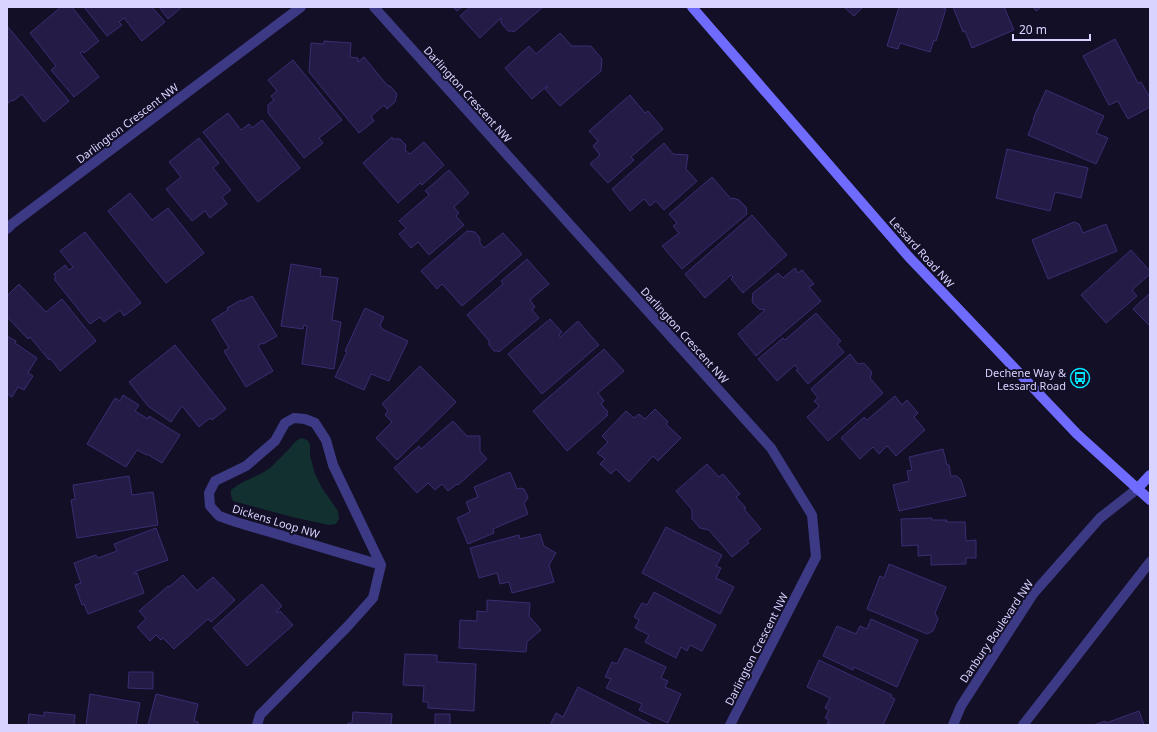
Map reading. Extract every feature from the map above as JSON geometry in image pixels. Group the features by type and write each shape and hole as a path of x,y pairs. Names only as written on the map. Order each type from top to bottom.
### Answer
{"main road":[{"name":"Lessard Road NW","path":"692,7 908,256 1077,434 1150,500"},
{"path":"1137,489 1150,475"}],"street":[{"name":"Darlington Crescent NW","path":"7,230 12,224 301,7"},
{"name":"Darlington Crescent NW","path":"374,7 771,448 812,515 816,557 730,725"},
{"name":"Dickens Loop NW","path":"294,418 305,419 315,423 326,440 333,465 381,565 219,516 210,506 209,493 215,482 246,466 275,441 285,424 294,418"},
{"name":"Danbury Boulevard NW","path":"953,725 961,706 1033,594 1100,518 1137,489"},
{"path":"1024,725 1150,562"},
{"path":"256,725 260,715 347,627 373,598 381,565"}],"green space":[{"path":"302,438 307,440 310,444 310,456 315,474 322,488 338,511 339,519 336,524 329,525 292,517 233,501 231,490 270,468 296,441"}],"building":[{"path":"61,7 72,7 99,41 84,53 82,51 80,53 99,77 74,97 51,70 56,66 30,33"},
{"path":"84,7 152,7 165,22 142,41 124,18 119,22 122,25 107,36"},
{"path":"159,7 182,7 168,19"},
{"path":"453,7 462,7 457,11"},
{"path":"470,7 543,7 514,32 508,31 501,23 501,18 480,38 460,16"},
{"path":"844,7 863,7 854,16"},
{"path":"899,7 940,7 946,9 936,41 934,40 930,52 900,43 898,49 887,46"},
{"path":"953,7 1004,7 1014,30 972,48 965,31 963,32"},
{"path":"1033,7 1041,7 1036,11"},
{"path":"7,27 69,101 44,122 22,94 7,104"},
{"path":"560,33 572,46 591,46 602,59 601,71 560,106 545,89 548,87 547,86 532,99 505,68 529,46 536,54"},
{"path":"1115,39 1138,83 1141,82 1150,98 1150,107 1128,119 1118,101 1109,105 1083,56"},
{"path":"324,41 351,43 350,57 358,58 358,62 364,57 387,85 397,94 395,102 387,109 384,105 371,116 374,121 359,133 309,72 311,43 324,44"},
{"path":"293,60 342,120 319,138 323,143 304,158 268,113 268,105 274,100 271,96 277,91 268,80"},
{"path":"1046,90 1104,116 1096,133 1108,138 1096,164 1028,135 1034,120 1033,119"},
{"path":"630,95 645,113 648,111 663,129 631,157 634,160 608,183 590,164 600,155 593,146 598,141 589,131"},
{"path":"228,113 241,130 249,124 252,128 262,120 300,168 258,202 203,132"},
{"path":"392,137 393,139 400,139 406,145 405,151 410,154 424,142 444,165 422,185 420,183 398,203 363,163"},
{"path":"199,138 219,163 213,168 231,190 222,197 227,204 210,218 205,211 192,221 166,189 181,177 169,162"},
{"path":"664,143 673,154 688,155 686,169 697,181 664,210 656,201 650,206 644,199 630,211 612,189"},
{"path":"1007,149 1088,168 1081,198 1055,192 1050,211 996,198"},
{"path":"449,170 469,193 454,207 459,213 456,216 464,225 429,255 418,242 411,248 399,234 406,228 399,221 429,195 425,191"},
{"path":"712,177 731,199 733,198 739,200 746,207 747,214 682,269 662,246 679,233 673,226 677,223 669,214"},
{"path":"130,193 152,220 168,208 204,253 166,283 108,211"},
{"path":"752,215 787,255 743,293 731,279 733,277 731,275 705,298 685,274"},
{"path":"1074,222 1079,224 1083,233 1106,224 1117,251 1048,279 1032,240"},
{"path":"467,231 475,232 480,238 480,243 484,248 503,233 522,254 462,306 442,284 437,289 421,271"},
{"path":"85,232 141,303 124,316 120,310 104,322 100,317 90,324 54,279 56,277 54,274 65,265 69,270 73,267 60,251"},
{"path":"1131,250 1150,271 1150,274 1132,290 1137,296 1106,323 1081,295"},
{"path":"527,259 549,284 530,300 535,307 532,310 539,318 499,352 494,351 489,345 489,341 467,315 503,284 501,281"},
{"path":"291,264 321,269 320,276 338,278 332,320 341,322 334,369 302,364 307,326 304,325 303,329 281,326"},
{"path":"795,268 798,273 802,270 814,284 809,287 821,301 756,356 738,334 765,310 759,309 752,302 753,293 778,273 783,278"},
{"path":"19,284 46,312 62,299 96,341 60,371 30,337 28,339 7,317 7,296"},
{"path":"1150,293 1150,326 1133,309"},
{"path":"252,296 277,336 258,346 273,371 246,387 224,351 229,348 212,320 228,310 227,308"},
{"path":"365,308 384,317 380,325 382,329 408,341 389,381 371,374 364,390 335,377"},
{"path":"816,313 841,341 837,344 844,352 808,384 796,370 798,369 795,365 777,381 758,359 783,338 785,340"},
{"path":"550,319 562,332 559,335 560,337 578,321 599,345 542,394 508,354"},
{"path":"7,336 16,341 15,343 37,358 28,373 33,376 24,390 18,387 12,397 7,394"},
{"path":"175,345 226,409 212,420 210,418 199,427 182,406 171,422 148,406 129,382"},
{"path":"604,349 624,371 598,393 604,401 601,404 608,412 606,414 608,415 567,451 533,411"},
{"path":"850,354 858,364 864,363 872,372 870,378 883,393 828,441 807,417 819,406 814,401 818,398 811,389"},
{"path":"420,366 456,402 397,460 376,438 392,422 385,415 388,411 382,404"},
{"path":"123,395 139,405 135,411 148,419 149,416 180,435 162,463 137,450 126,467 87,444 115,398 120,401"},
{"path":"895,396 902,405 907,400 918,413 914,417 925,430 896,456 887,446 879,454 873,447 860,459 841,438 864,417 867,420"},
{"path":"655,409 668,422 666,424 681,438 658,461 653,456 629,482 616,469 611,474 600,464 605,459 597,453 608,442 602,436 626,411 634,418 639,414 645,419"},
{"path":"453,421 467,436 480,436 480,451 487,459 458,485 457,484 448,491 442,484 435,490 428,483 417,493 394,468 419,446 421,449"},
{"path":"943,449 947,465 949,465 951,476 957,476 961,480 966,496 899,511 893,485 909,481 907,471 912,470 909,457"},
{"path":"707,464 719,477 723,474 740,494 736,497 761,529 747,541 749,543 732,557 709,530 700,528 692,519 692,510 676,491"},
{"path":"510,472 517,489 524,489 528,497 524,503 528,514 493,529 494,533 468,544 457,518 470,512 466,502 478,497 474,487"},
{"path":"129,476 132,495 153,492 158,525 77,538 71,500 75,499 73,485"},
{"path":"932,518 932,520 947,520 946,522 965,522 966,541 976,540 976,558 966,558 966,564 931,565 931,555 918,556 918,545 902,546 901,519"},
{"path":"666,527 722,555 716,566 721,568 716,578 734,587 720,614 642,573"},
{"path":"156,528 168,560 134,572 134,574 137,573 144,593 88,614 84,604 82,605 75,585 81,583 74,563 96,555 98,558 117,551 114,544"},
{"path":"540,534 544,546 556,553 549,565 554,582 512,593 509,582 500,584 497,573 479,578 470,548 519,535 520,539"},
{"path":"889,564 946,587 935,613 938,619 933,631 927,634 867,609 880,576 884,578"},
{"path":"183,575 197,591 213,577 235,600 211,622 208,619 174,649 163,638 161,640 156,635 150,641 137,627 146,619 139,611"},
{"path":"262,584 282,606 276,612 277,613 280,611 293,625 247,666 213,628"},
{"path":"654,592 716,625 702,651 690,645 687,651 681,647 676,658 645,642 649,635 635,628 639,620 634,617 642,603 647,605"},
{"path":"487,600 530,603 529,616 541,630 527,642 526,652 459,648 460,620 477,621 477,611 487,612"},
{"path":"871,619 918,640 897,687 854,667 853,670 823,656 837,626 856,634 860,626 867,629"},
{"path":"625,648 666,667 661,678 668,681 665,687 681,694 668,723 639,710 642,704 606,688 611,679 605,677 612,662 617,664"},
{"path":"405,654 437,655 437,662 476,664 474,711 428,708 428,702 423,702 424,686 403,685"},
{"path":"819,660 892,695 891,697 895,699 883,725 832,725 827,723 829,720 825,718 829,710 825,708 830,698 807,687"},
{"path":"129,672 153,672 153,689 128,688"},
{"path":"578,687 652,725 550,725 556,713 563,717"},
{"path":"90,694 140,703 136,725 86,725"},
{"path":"156,694 198,704 194,721 198,722 198,725 148,725"},
{"path":"1139,711 1144,725 1094,725 1105,721 1106,723"},
{"path":"44,712 75,715 74,725 28,725 29,714 44,716"},
{"path":"353,712 392,714 391,725 348,725 348,723 352,723"},
{"path":"435,714 450,714 450,725 435,725"}],"place":[{"name":"Dechene Way & Lessard Road","path":"1080,378"}]}
